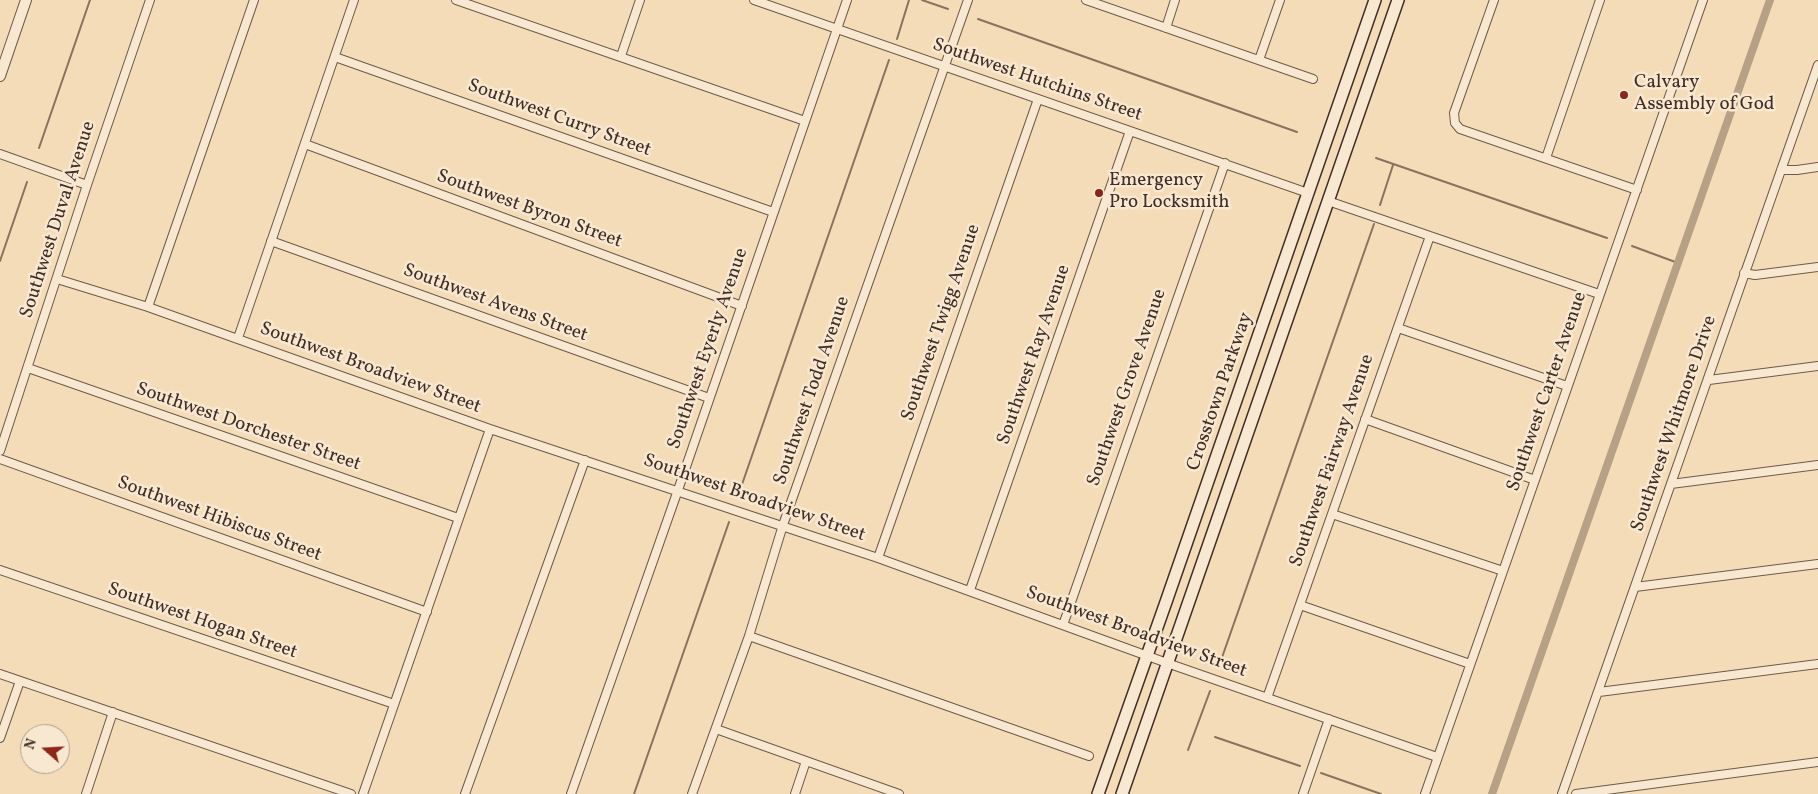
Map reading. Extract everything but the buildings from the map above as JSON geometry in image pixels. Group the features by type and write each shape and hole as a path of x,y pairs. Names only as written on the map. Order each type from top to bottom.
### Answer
{"main road":[{"name":"Crosstown Parkway","path":"1098,794 1376,0"},
{"name":"Crosstown Parkway","path":"1122,794 1398,0"}],"street":[{"path":"0,76 4,52 26,0"},
{"name":"Southwest Duval Avenue","path":"0,451 150,0"},
{"path":"148,307 254,0"},
{"path":"238,338 354,0"},
{"path":"456,0 805,121"},
{"path":"621,56 640,0"},
{"name":"Southwest Hutchins Street","path":"754,0 1308,193"},
{"name":"Southwest Eyerly Avenue","path":"571,794 847,0"},
{"name":"Southwest Todd Avenue","path":"692,794 749,636 783,525 968,0"},
{"path":"1086,0 1312,79"},
{"path":"1166,28 1175,0"},
{"path":"1259,60 1280,0"},
{"path":"1494,0 1454,113 1455,123 1460,129 1637,190"},
{"path":"1546,158 1600,0"},
{"name":"Southwest Carter Avenue","path":"1424,794 1703,0"},
{"name":"Southwest Curry Street","path":"335,57 773,212"},
{"name":"Southwest Whitmore Drive","path":"1562,794 1818,66"},
{"name":"Southwest Twigg Avenue","path":"878,558 1038,99"},
{"name":"Southwest Ray Avenue","path":"970,590 1130,131"},
{"name":"Southwest Byron Street","path":"305,144 742,306"},
{"path":"0,154 87,185"},
{"name":"Southwest Grove Avenue","path":"1063,625 1225,163"},
{"path":"1781,170 1818,167"},
{"path":"1328,201 1599,294"},
{"name":"Southwest Fairway Avenue","path":"1268,698 1430,236"},
{"name":"Southwest Avens Street","path":"271,241 709,398"},
{"path":"1744,273 1755,275 1818,267"},
{"name":"Southwest Broadview Street","path":"57,280 148,307 490,429 783,525 970,590 1147,656 1437,757"},
{"path":"1398,328 1567,386"},
{"path":"1709,380 1818,366"},
{"name":"Southwest Dorchester Street","path":"28,368 458,518"},
{"path":"1366,419 1535,480"},
{"path":"363,794 490,429"},
{"name":"Southwest Hibiscus Street","path":"0,459 427,612"},
{"path":"466,794 585,460"},
{"path":"1671,484 1818,465"},
{"path":"1332,514 1503,572"},
{"path":"1635,587 1818,564"},
{"name":"Southwest Hogan Street","path":"0,570 394,704"},
{"path":"1300,605 1470,664"},
{"path":"749,636 1089,756"},
{"path":"1599,692 1818,664"},
{"path":"0,674 350,794"},
{"path":"0,738 20,681"},
{"path":"86,794 113,712"},
{"path":"1303,794 1329,719"},
{"path":"716,729 899,794"},
{"path":"795,794 806,761"},
{"path":"1576,794 1818,762"}],"waterway":[{"path":"39,148 90,0"},
{"path":"897,39 909,0"},
{"path":"922,0 948,9"},
{"path":"1492,794 1770,0"},
{"path":"978,19 1297,132"},
{"path":"738,496 889,60"},
{"path":"1376,158 1607,238"},
{"path":"1380,205 1393,165"},
{"path":"0,261 27,182"},
{"path":"1219,666 1374,224"},
{"path":"1632,246 1678,263"},
{"path":"634,794 729,522"},
{"path":"1188,750 1210,691"},
{"path":"1215,737 1300,766"},
{"path":"1321,773 1381,794"}],"place":[{"name":"Calvary Assembly of God","path":"1624,95"},
{"name":"Emergency Pro Locksmith","path":"1099,193"}]}
